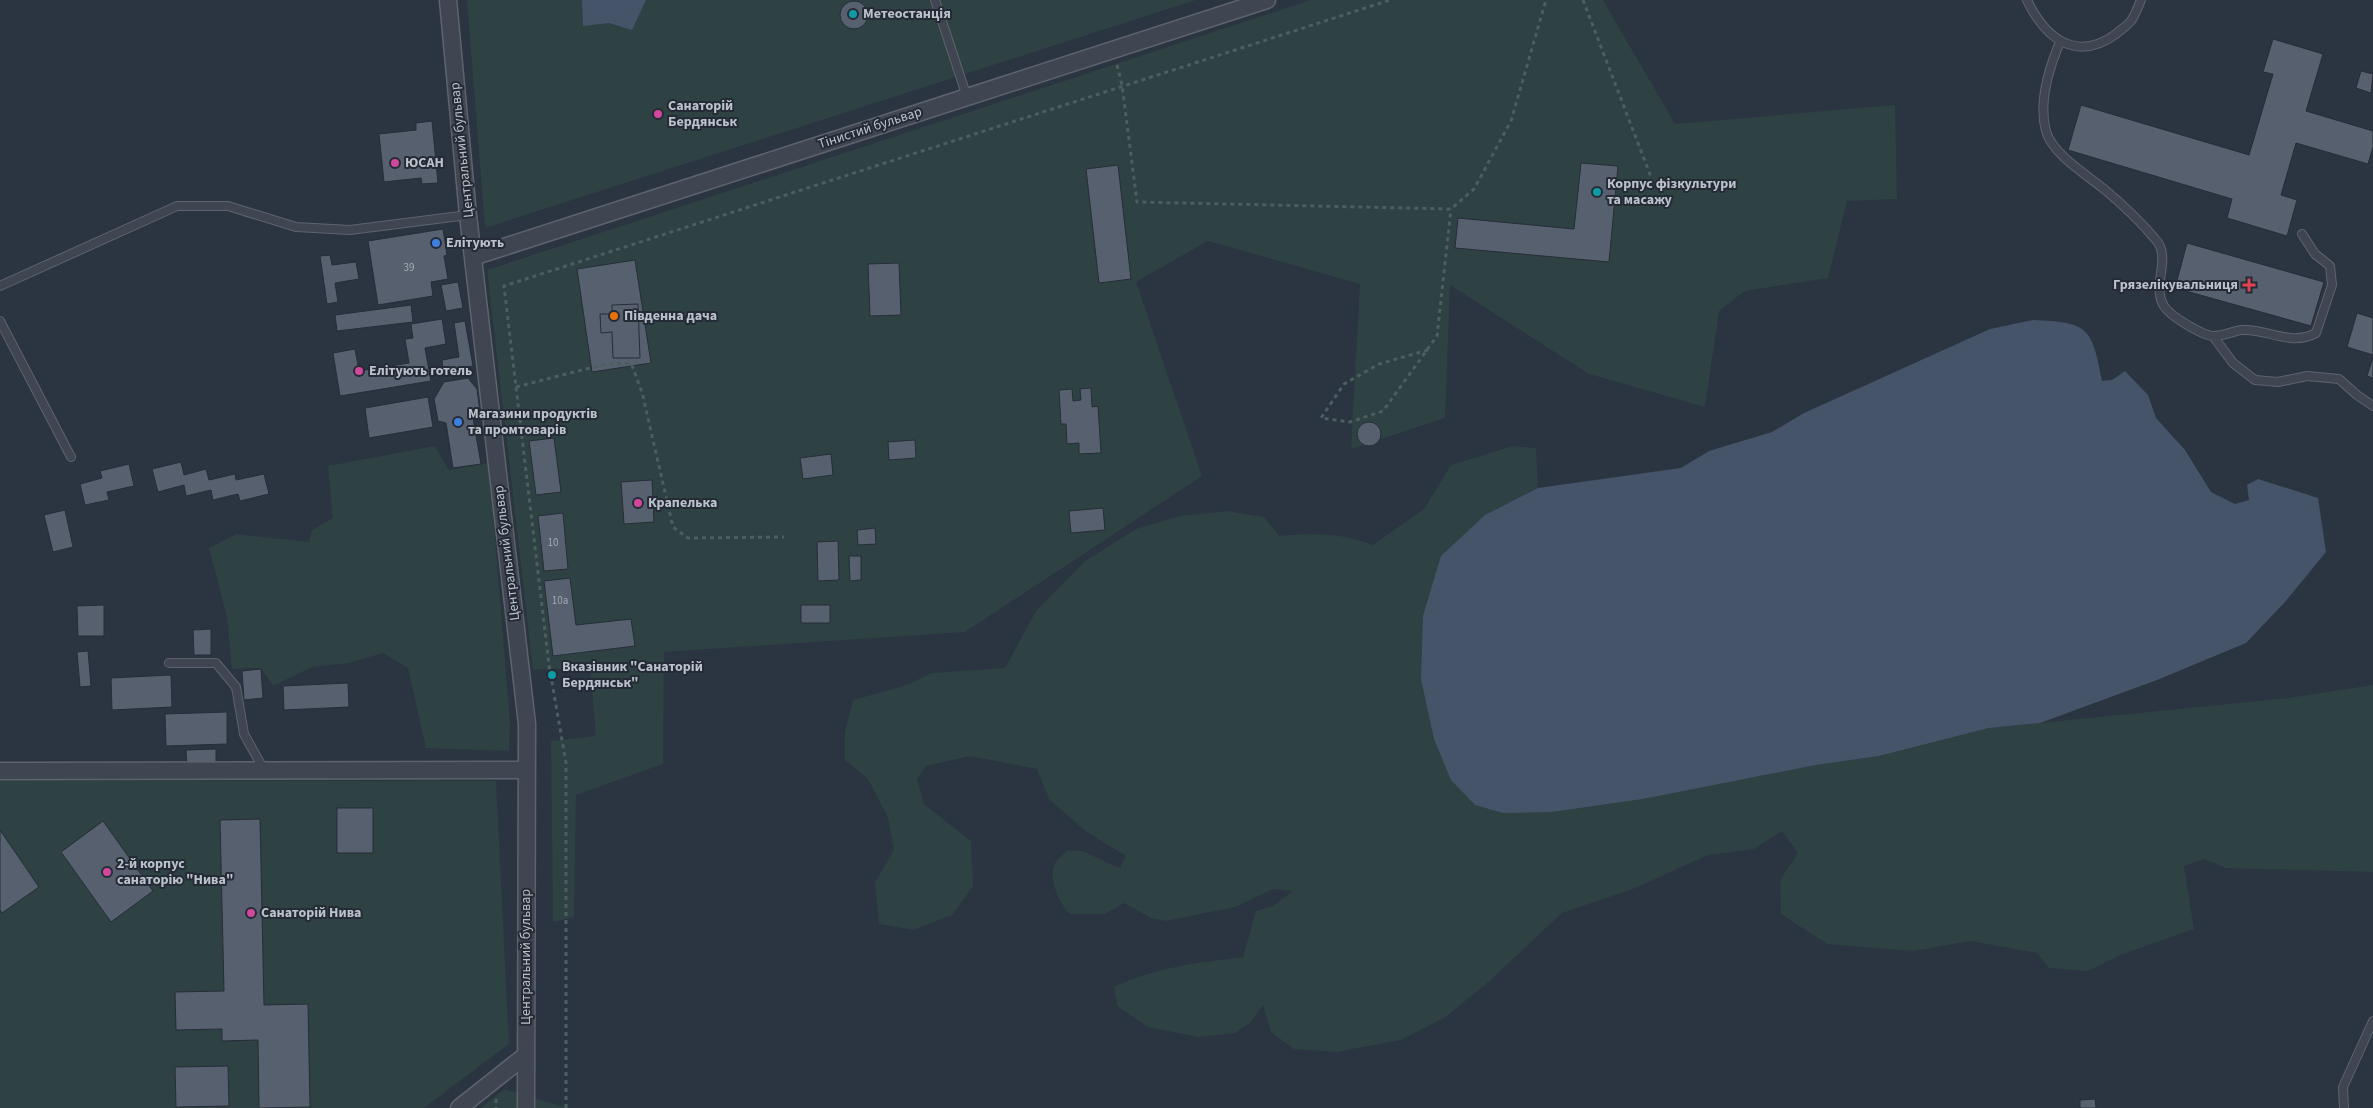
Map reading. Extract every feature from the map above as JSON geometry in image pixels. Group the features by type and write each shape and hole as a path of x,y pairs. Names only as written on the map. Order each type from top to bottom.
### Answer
{"street":[{"name":"Центральний бульвар","path":"448,0 468,215 527,724 526,1108"},
{"name":"Тінистий бульвар","path":"473,257 1267,0"},
{"path":"0,771 527,770"},
{"path":"459,1108 526,1055"}],"lane":[{"path":"935,0 967,97"},
{"path":"2027,0 2036,19 2060,42 2080,48 2106,41 2130,22 2141,0"},
{"path":"2060,42 2048,69 2044,111 2046,132 2060,154 2106,191 2157,241 2162,254 2159,291 2164,306 2188,326 2212,336 2233,363 2255,380 2278,382 2307,376 2339,379 2373,406"},
{"path":"0,286 177,206 228,206 296,227 350,230 468,215"},
{"path":"2212,336 2243,330 2283,338 2306,338 2316,333 2332,285 2330,266 2315,254 2302,234"},
{"path":"0,321 71,457"},
{"path":"169,663 216,662 236,687 244,734 264,770"},
{"path":"2344,1108 2343,1087 2373,1021"}],"path":[{"path":"566,1108 566,763 549,665 504,286 1390,0"},
{"path":"1113,50 1122,85 1137,202 1451,209 1474,189 1511,121 1546,0"},
{"path":"1583,0 1651,177"},
{"path":"1428,350 1379,364 1344,384 1321,418 1350,422 1383,411 1428,350 1437,336 1451,209"},
{"path":"516,387 601,365 631,363 642,392 673,527 688,538 784,537"}],"shaded area":[{"name":"Санаторій Бердянськ","path":"467,0 1196,0 485,228"},
{"path":"1311,0 1603,0 1675,124 1895,105 1897,199 1847,201 1828,278 1745,291 1719,311 1705,407 1589,374 1450,285 1445,418 1351,449 1360,284 1208,241 1136,282 1202,476 965,632 664,652 663,764 576,795 574,917 553,922 551,741 596,736 590,667 533,670 487,270"},
{"path":"435,446 449,470 489,463 510,723 509,751 426,748 408,668 383,653 349,663 312,667 273,686 261,668 232,669 227,617 209,548 236,534 309,542 312,530 333,518 328,466"},
{"path":"1513,446 1536,448 1538,488 1485,515 1552,812 1643,799 1816,765 1879,756 1989,728 2288,698 2373,685 2373,872 2226,868 2204,859 2184,866 2194,929 2123,954 2088,971 2049,968 2037,953 1970,941 1914,951 1827,944 1781,914 1780,880 1798,853 1782,831 1754,849 1708,855 1633,889 1562,913 1485,985 1444,1018 1401,1040 1336,1052 1294,1049 1271,1032 1263,1005 1251,1022 1235,1033 1198,1037 1148,1027 1117,1006 1114,987 1161,970 1243,957 1256,911 1273,906 1293,891 1273,889 1235,907 1166,921 1151,918 1124,903 1105,914 1070,914 1062,904 1054,885 1054,865 1058,859 1068,850 1082,851 1120,868 1126,856 1085,831 1049,799 1037,769 970,756 926,766 917,779 924,804 971,841 973,887 952,915 913,930 879,924 875,882 894,850 888,818 868,779 845,760 845,732 853,700 907,685 931,673 1005,668 1036,611 1085,561 1136,529 1180,516 1227,511 1264,517 1279,536 1303,534 1339,536 1373,545 1424,509 1451,465"},
{"name":"Санаторій Нива","path":"0,781 496,781 509,1044 424,1108 0,1108"},
{"path":"504,1089 568,1108 481,1108"}],"water":[{"path":"582,0 646,0 632,30 609,23 583,26"},
{"path":"2033,320 2066,323 2084,331 2095,349 2102,381 2112,380 2125,371 2148,395 2156,418 2185,450 2211,492 2235,504 2249,500 2247,485 2258,479 2318,498 2326,552 2285,602 2246,643 2157,680 2040,723 1989,728 1879,756 1816,765 1643,799 1552,812 1503,813 1475,805 1451,780 1434,739 1421,679 1423,616 1441,556 1485,515 1538,488 1681,468 1709,451 1772,432 1804,413 1990,329"}],"building":[{"name":"Метеостанція","path":"854,1 864,5 868,15 864,25 854,29 844,25 840,15 844,5"},
{"path":"2273,39 2323,54 2306,111 2373,131 2373,147 2368,164 2296,143 2281,195 2297,200 2287,236 2227,218 2232,199 2068,150 2081,105 2249,155 2273,74 2263,72"},
{"path":"2361,71 2373,74 2371,93 2356,88"},
{"path":"432,121 438,183 422,184 421,178 384,182 379,134 416,130 416,123"},
{"name":"Корпус фізкультури та масажу","path":"1581,163 1618,166 1609,262 1455,248 1458,218 1574,229"},
{"path":"1118,165 1131,279 1099,283 1086,169"},
{"path":"443,229 447,255 444,256 448,279 431,282 433,296 378,305 368,241"},
{"name":"Грязелікувальниця","path":"2187,243 2324,282 2311,326 2175,288"},
{"path":"330,255 332,265 356,262 359,279 335,283 338,302 327,304 320,256"},
{"name":"Південна дача","path":"635,260 651,363 592,372 577,269"},
{"path":"899,263 901,315 870,316 868,264"},
{"path":"458,282 463,308 446,311 441,285"},
{"path":"638,304 640,358 613,358 612,332 601,333 600,314 612,314 612,305"},
{"path":"411,305 413,322 337,331 335,315"},
{"path":"2357,313 2373,318 2373,355 2347,347"},
{"path":"442,319 446,344 425,348 431,381 340,396 333,353 355,349 359,371 409,363 405,339 413,338 411,324"},
{"path":"465,321 473,366 443,371 442,360 459,357 454,323"},
{"path":"2373,357 2373,378 2367,376"},
{"name":"Магазини продуктів та промтоварів","path":"468,378 477,389 480,412 473,418 481,464 453,468 446,423 438,421 434,399 444,382"},
{"path":"1091,388 1092,407 1098,406 1101,453 1079,454 1079,443 1067,444 1066,424 1061,424 1059,390 1072,389 1073,401 1081,400 1080,389"},
{"path":"428,397 433,427 369,438 365,408"},
{"path":"1369,422 1374,423 1380,429 1380,439 1374,445 1369,446 1364,445 1358,439 1357,434 1358,429 1364,423"},
{"path":"554,438 561,492 536,495 529,441"},
{"path":"915,440 916,458 889,460 888,442"},
{"path":"831,454 833,475 803,479 800,458"},
{"path":"181,462 184,475 206,469 209,480 235,474 236,480 264,474 269,494 240,501 238,494 213,500 211,490 186,496 184,485 158,492 152,469"},
{"path":"129,464 134,486 107,492 109,500 85,505 80,484 102,478 100,471"},
{"path":"652,480 654,522 624,524 621,482"},
{"path":"1103,508 1105,530 1071,533 1069,511"},
{"path":"65,510 73,547 53,552 44,515"},
{"path":"563,513 568,569 544,571 538,516"},
{"path":"875,528 876,544 858,545 857,530"},
{"path":"838,541 839,580 818,581 817,542"},
{"path":"849,556 861,556 861,580 850,581"},
{"path":"570,578 576,625 631,619 635,646 553,656 544,581"},
{"path":"104,605 104,636 78,636 77,606"},
{"path":"801,605 830,605 830,623 801,623"},
{"path":"211,629 211,655 194,655 193,630"},
{"path":"88,651 91,686 80,687 77,652"},
{"path":"261,669 263,698 244,700 242,671"},
{"path":"171,675 172,707 112,710 111,678"},
{"path":"348,683 349,707 284,710 283,686"},
{"path":"227,712 227,744 166,746 165,714"},
{"path":"216,749 216,766 187,767 186,750"},
{"path":"337,808 373,808 373,853 337,853"},
{"path":"260,819 264,1005 308,1004 310,1107 259,1108 258,1040 222,1041 222,1029 176,1030 175,992 224,991 220,820"},
{"name":"2-й корпус санаторію \"Нива\"","path":"103,821 153,891 111,922 61,852"},
{"path":"0,830 39,887 2,913 0,910"},
{"path":"228,1066 229,1106 176,1107 175,1067"},
{"path":"2095,1099 2096,1108 2080,1108 2080,1100"}],"place":[{"name":"Метеостанція","path":"853,14"},
{"name":"Санаторій Бердянськ","path":"658,114"},
{"name":"ЮСАН","path":"395,163"},
{"name":"Корпус фізкультури та масажу","path":"1597,192"},
{"name":"Елітують","path":"436,243"},
{"name":"Грязелікувальниця","path":"2249,285"},
{"name":"Південна дача","path":"614,316"},
{"name":"Елітують готель","path":"359,371"},
{"name":"Магазини продуктів та промтоварів","path":"458,422"},
{"name":"Крапелька","path":"638,503"},
{"name":"Вказівник \"Санаторій Бердянськ\"","path":"552,675"},
{"name":"2-й корпус санаторію \"Нива\"","path":"107,872"},
{"name":"Санаторій Нива","path":"251,913"}]}
